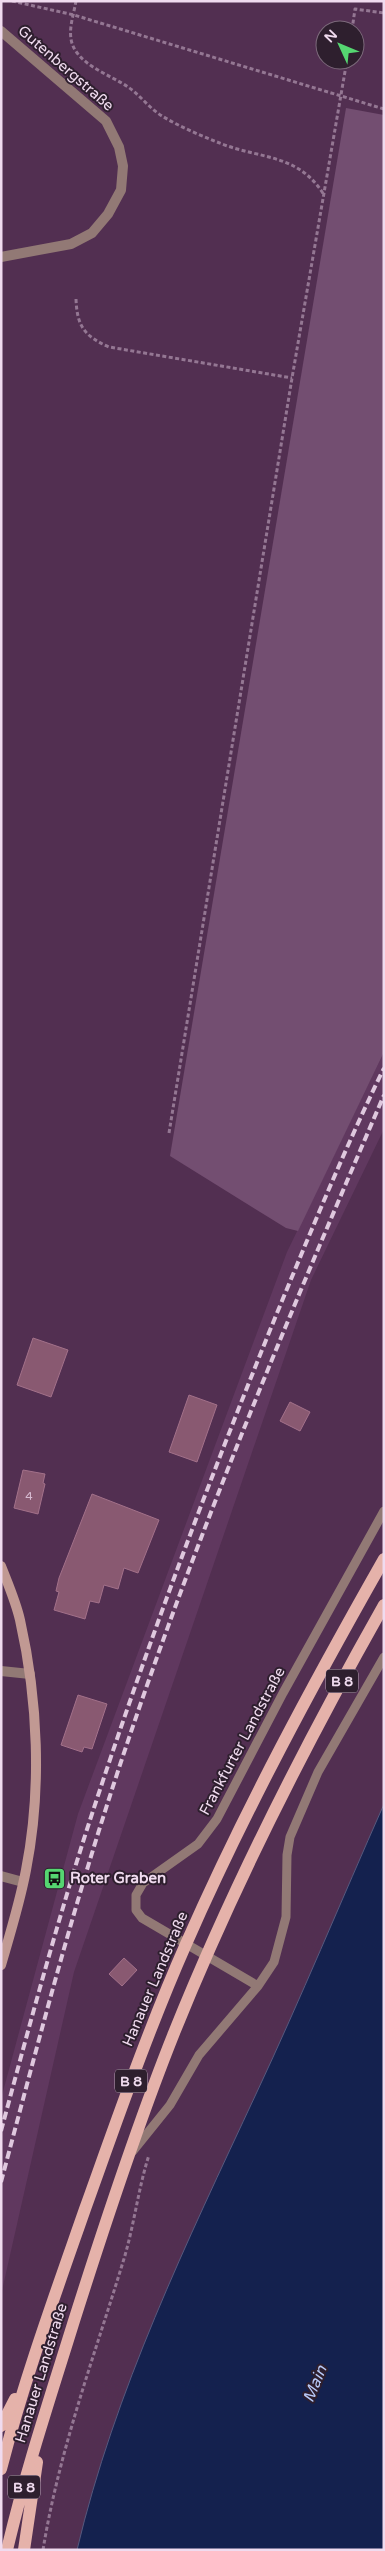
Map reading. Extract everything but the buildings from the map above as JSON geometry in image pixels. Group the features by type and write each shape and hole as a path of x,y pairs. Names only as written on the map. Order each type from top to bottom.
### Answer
{"main road":[{"name":"Hanauer Landstraße","path":"1,2469 25,2381 122,2104 186,1943 312,1685 384,1559"},
{"name":"B 8","path":"207,1955 302,1758 384,1605"},
{"name":"Hanauer Landstraße","path":"7,2550 41,2424 129,2156 174,2034 207,1955"},
{"path":"1,2426 25,2381"},
{"path":"24,2550 33,2496 41,2424"}],"street":[{"name":"Gutenbergstraße","path":"1,31 106,121 119,147 123,166 122,190 108,214 92,232 71,244 1,256"},
{"path":"1,1566 20,1618 30,1674 35,1756 32,1834 24,1882 1,1965"},
{"path":"1,1671 30,1674"},
{"path":"1,1876 24,1882"}],"lane":[{"name":"Frankfurter Landstraße","path":"258,1986 142,1918 136,1910 136,1895 150,1876 198,1844 217,1819 283,1693 384,1511"},
{"path":"129,2156 170,2105 199,2055 258,1986 274,1962 286,1917 287,1855 290,1837 318,1772 384,1657"}],"path":[{"path":"12,1 74,15 384,109"},
{"path":"76,1 71,40 77,53 90,65 129,88 142,102 163,116 222,144 283,161 304,170 316,182 324,195"},
{"path":"353,20 355,9 384,14"},
{"path":"169,1133 292,378 345,70"},
{"path":"76,300 77,316 84,331 94,341 108,347 292,378"},
{"path":"43,2550 50,2508 63,2453 131,2234 150,2152"}],"shaded area":[{"path":"346,108 384,115 384,1052 298,1231 286,1228 170,1156"},
{"path":"384,1052 384,1129 311,1280 74,1972 1,2295 1,2099 78,1814 287,1252"}],"water":[{"name":"Main","path":"384,1804 384,2550 77,2550 111,2432 155,2318 204,2205 289,2022"}],"railway":[{"path":"1,2131 78,1858 111,1756 156,1628 227,1438 277,1313 342,1159 384,1068"},
{"path":"1,2182 74,1913 131,1731 233,1456 307,1275 384,1095"}],"place":[{"name":"Roter Graben","path":"54,1878"}]}
